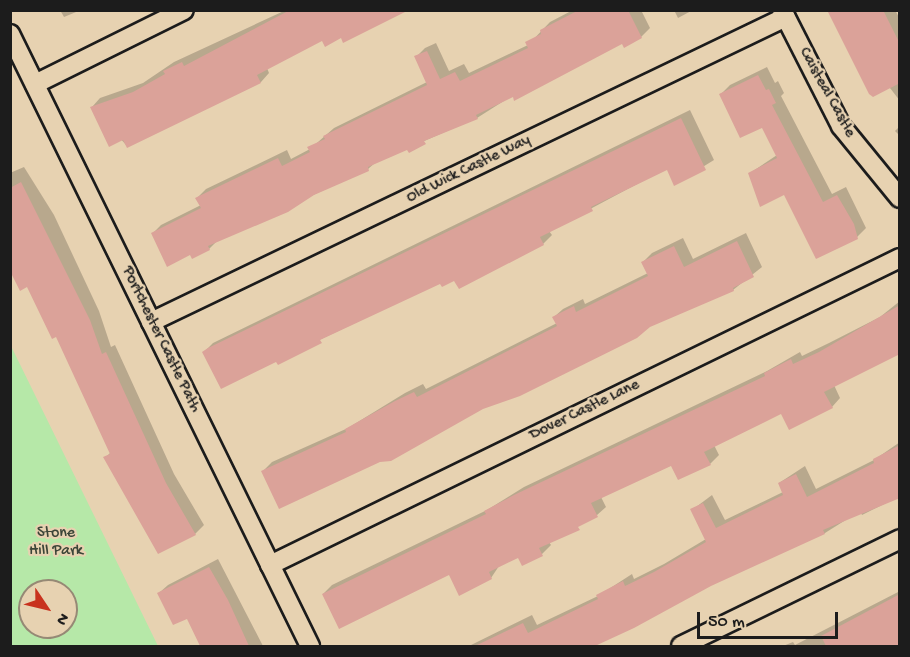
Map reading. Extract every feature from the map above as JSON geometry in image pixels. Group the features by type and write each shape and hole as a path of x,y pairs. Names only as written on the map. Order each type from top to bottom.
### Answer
{"street":[{"path":"35,84 184,10"},
{"name":"Caisteal Castle","path":"784,14 841,126 900,198"},
{"name":"Old Wick Castle Way","path":"152,322 784,14"},
{"name":"Portchester Castle Path","path":"10,34 310,646"},
{"name":"Dover Castle Lane","path":"270,565 900,258"},
{"path":"681,646 900,539"}],"green space":[{"name":"Stone Hill Park","path":"11,346 158,646 11,646"}],"building":[{"path":"290,10 409,10 343,43 341,38 325,47 322,41 257,75 261,83 127,148 123,140 109,147 90,107 133,92 165,74 163,71 182,62 184,66"},
{"path":"579,10 628,10 642,38 624,48 622,44 514,101 513,97 476,115 478,119 424,141 426,144 409,153 407,150 368,167 369,171 314,195 288,212 208,246 210,250 192,259 190,255 167,267 151,233 201,208 195,198 278,158 282,166 310,152 307,147 325,139 323,136 427,85 414,56 427,51 440,79 455,72 460,81 528,48 525,42 541,34 540,30"},
{"path":"827,10 883,10 900,44 900,83 873,97 869,94"},
{"path":"758,75 766,90 769,89 776,103 772,105 823,202 837,195 854,224 858,239 816,259 784,195 760,207 748,173 777,158 762,128 740,138 719,94"},
{"path":"681,118 706,170 674,186 667,170 591,207 593,211 540,237 544,245 459,289 454,281 442,287 440,284 320,340 322,343 278,365 276,362 221,389 202,352 208,348"},
{"path":"21,182 90,320 102,354 106,352 166,483 196,535 158,554 103,457 110,454 56,337 52,339 27,287 20,291 10,271 10,188"},
{"path":"737,241 754,277 733,288 734,291 650,327 637,338 520,396 483,409 391,461 380,462 279,509 261,471 346,432 345,429 395,401 414,392 417,397 557,326 552,317 574,306 576,312 648,276 641,262 674,246 684,267"},
{"path":"900,305 900,354 824,392 833,408 789,430 781,414 704,452 711,465 678,480 671,466 591,503 598,517 578,527 580,530 539,548 543,556 522,566 518,558 489,572 492,579 459,596 449,575 339,629 322,594 486,514 484,511 514,495 765,376 764,373 791,359 793,364 819,352"},
{"path":"900,445 900,498 823,530 825,534 711,586 634,628 595,646 475,646 523,623 528,633 598,599 596,595 623,581 625,586 706,542 690,509 703,503 716,528 783,495 778,483 796,474 807,497 874,463 873,459"},
{"path":"209,567 228,600 249,646 200,646 187,619 173,625 157,593"},
{"path":"900,594 900,646 826,646 821,636"}]}
